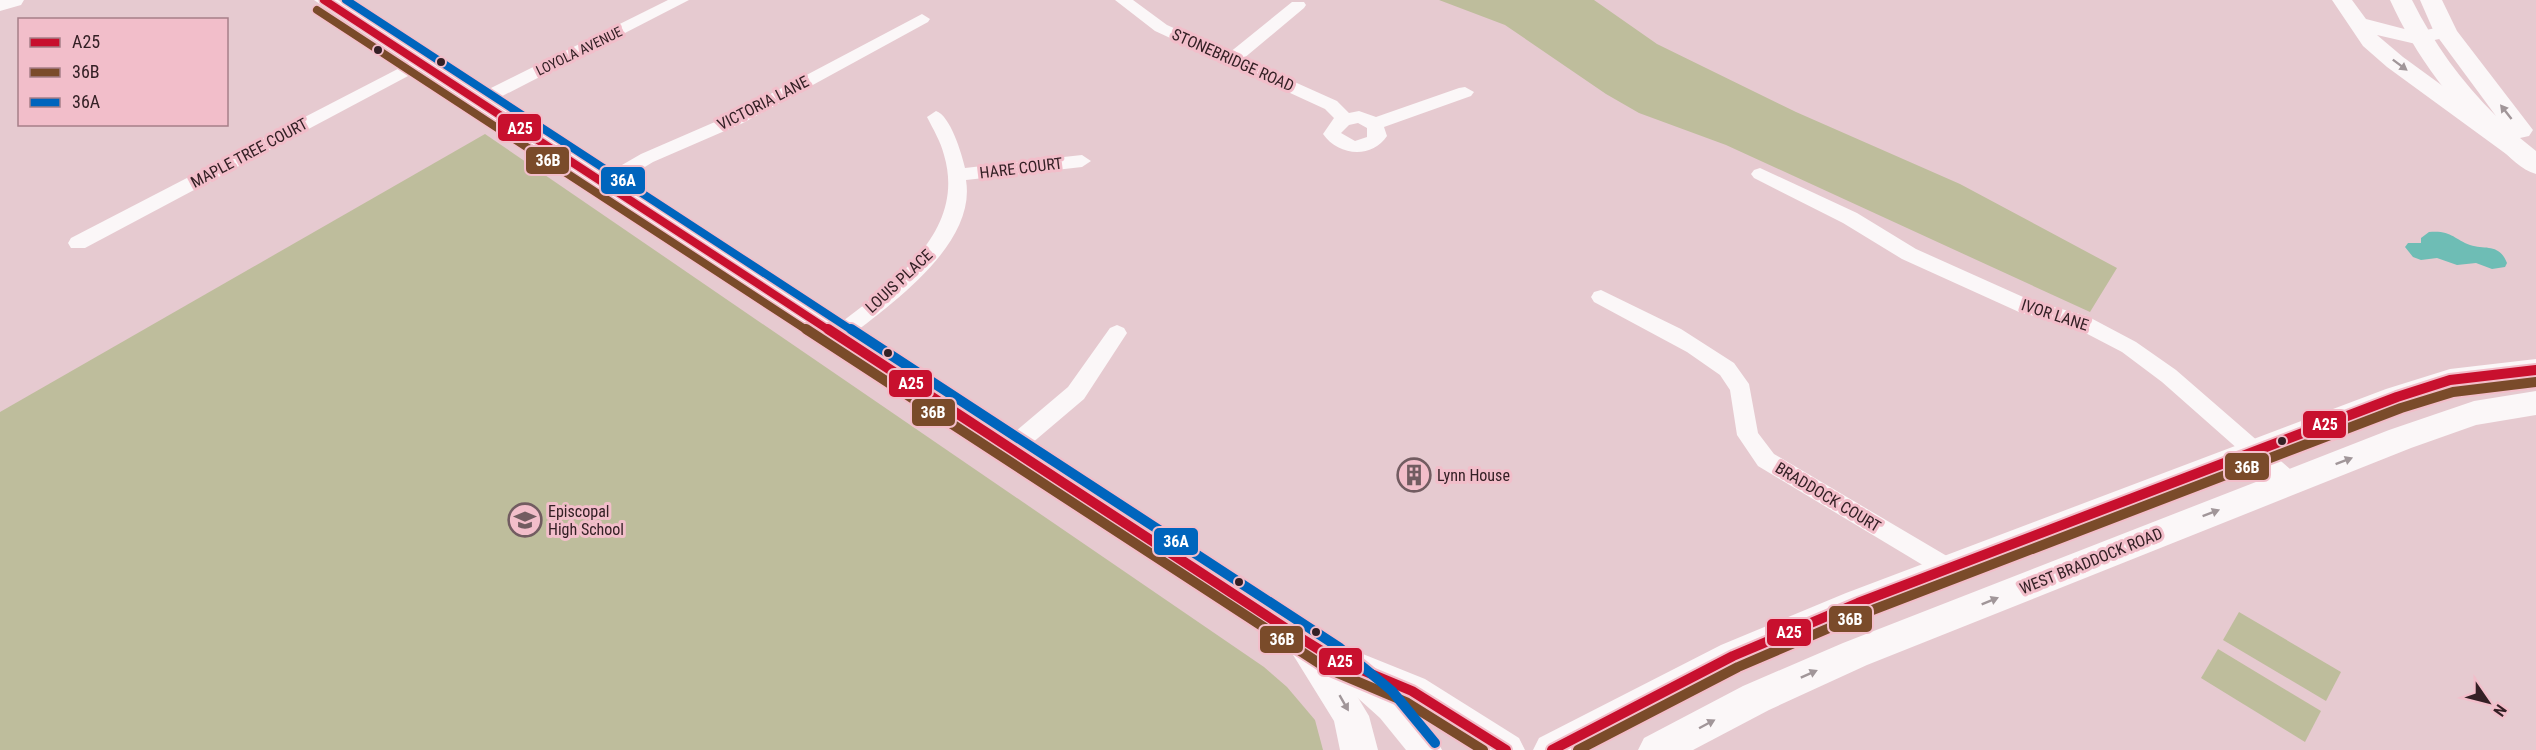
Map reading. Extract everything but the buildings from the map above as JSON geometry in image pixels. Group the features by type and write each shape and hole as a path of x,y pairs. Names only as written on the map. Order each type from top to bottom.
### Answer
{"main road":[{"path":"0,4 13,0"},
{"path":"2402,0 2420,38 2462,95 2507,141 2536,163"},
{"path":"2431,0 2446,32 2528,141 2536,163"},
{"path":"1552,750 1733,656 1858,603 2397,398 2450,380 2536,370"},
{"name":"WEST BRADDOCK ROAD","path":"1657,750 1756,698 1855,654 2290,482 2474,413 2536,403"},
{"path":"1299,637 1351,716 1359,750"},
{"path":"1333,658 1402,686 1506,750"}],"street":[{"path":"324,0 477,102 1333,658 1376,690 1412,729 1425,750"},
{"name":"LOYOLA AVENUE","path":"477,102 681,0"},
{"name":"STONEBRIDGE ROAD","path":"1123,0 1161,28 1331,105 1344,118 1359,117 1375,124"},
{"path":"2342,0 2371,41 2395,62 2536,163"},
{"path":"1232,59 1298,5"},
{"name":"VICTORIA LANE","path":"603,184 647,158 747,114 922,19"},
{"path":"2359,24 2420,38 2446,32"},
{"name":"MAPLE TREE COURT","path":"78,243 419,63"},
{"path":"1344,118 1332,134 1338,141 1350,146 1362,147 1372,143 1378,136 1375,124 1465,92"},
{"name":"LOUIS PLACE","path":"837,336 901,284 932,254 946,232 957,206 960,176 956,155 936,117"},
{"name":"HARE COURT","path":"960,176 1082,161"},
{"name":"IVOR LANE","path":"1760,174 1850,218 1909,254 2026,307 2080,321 2129,347 2169,376 2290,482"},
{"name":"BRADDOCK COURT","path":"1600,297 1711,358 1734,376 1740,389 1744,427 1754,446 1766,460 1949,569"},
{"path":"1010,449 1076,393 1117,333"}],"green space":[{"path":"1439,0 1594,0 1657,44 1796,112 1960,184 2117,268 2090,312 1726,145 1639,113 1606,94 1505,25"},
{"name":"Episcopal High School","path":"485,134 1264,667 1287,687 1315,720 1323,750 0,750 0,412"},
{"path":"2239,612 2341,672 2326,701 2223,640"},
{"path":"2218,649 2321,711 2305,742 2201,678"}],"water":[{"path":"2429,232 2447,234 2470,245 2492,248 2500,252 2507,263 2505,267 2492,269 2476,263 2457,265 2437,258 2421,260 2413,257 2405,247 2408,243 2421,243 2421,238"}],"transit line":[{"name":"A25","path":"324,0 1299,637 1333,658 1412,691 1506,750"},
{"name":"36A","path":"346,0 1340,648 1392,691 1435,743"},
{"name":"36B","path":"317,10 1293,647 1328,669 1406,702 1483,750"},
{"name":"A25","path":"1552,750 1733,656 1858,603 2397,397 2450,380 2536,370"},
{"name":"36B","path":"1578,750 1738,667 1862,614 2401,408 2453,392 2536,382"}],"place":[{"name":"Lynn House","path":"1414,475"},
{"name":"Episcopal High School","path":"525,520"}]}
